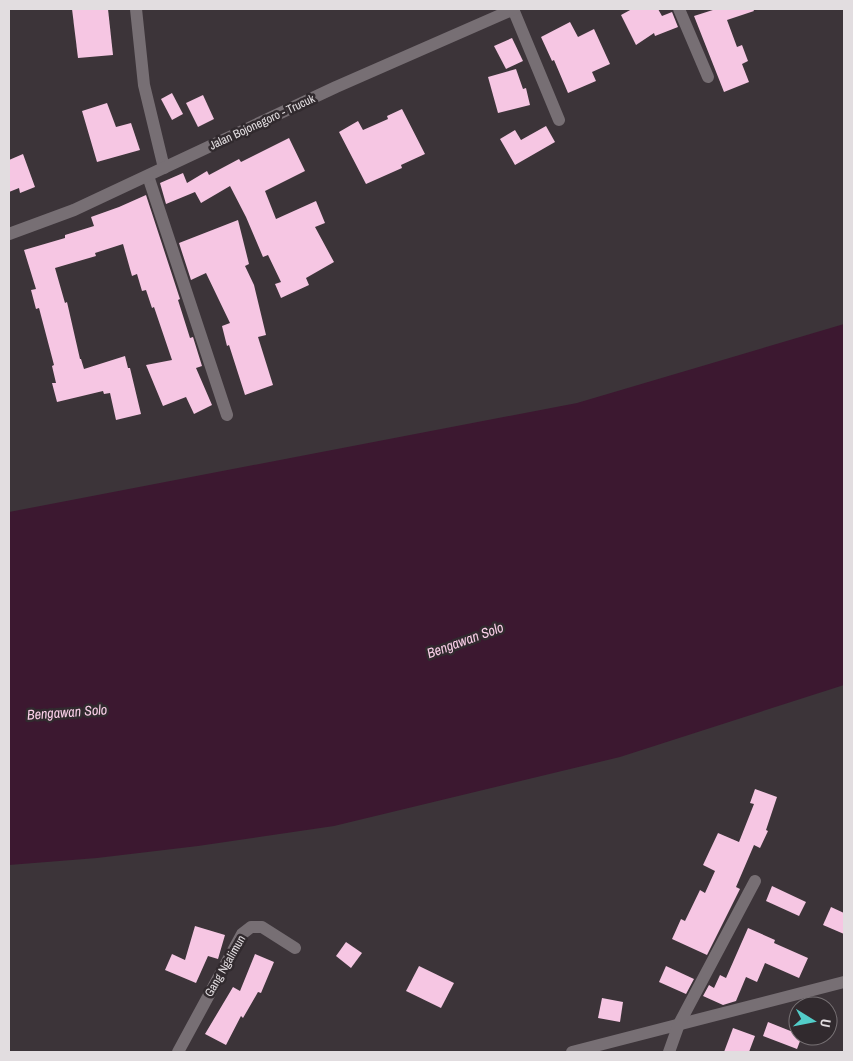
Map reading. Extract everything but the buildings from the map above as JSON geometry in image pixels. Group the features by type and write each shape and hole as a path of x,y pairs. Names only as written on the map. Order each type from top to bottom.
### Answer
{"street":[{"path":"136,9 144,85 164,168"},
{"path":"514,9 559,120"},
{"name":"Jalan Bojonegoro - Trucuk","path":"9,234 74,210 336,87 514,9"},
{"path":"679,9 708,77"},
{"path":"148,176 227,415"},
{"path":"669,1052 679,1024 755,882"},
{"name":"Gang Ngalimun","path":"178,1052 242,934 251,927 262,927 296,948"},
{"path":"572,1052 844,982"}],"water":[{"name":"Bengawan Solo","path":"844,324 844,685 620,757 334,826 198,846 97,858 9,865 9,512 577,403"}]}
